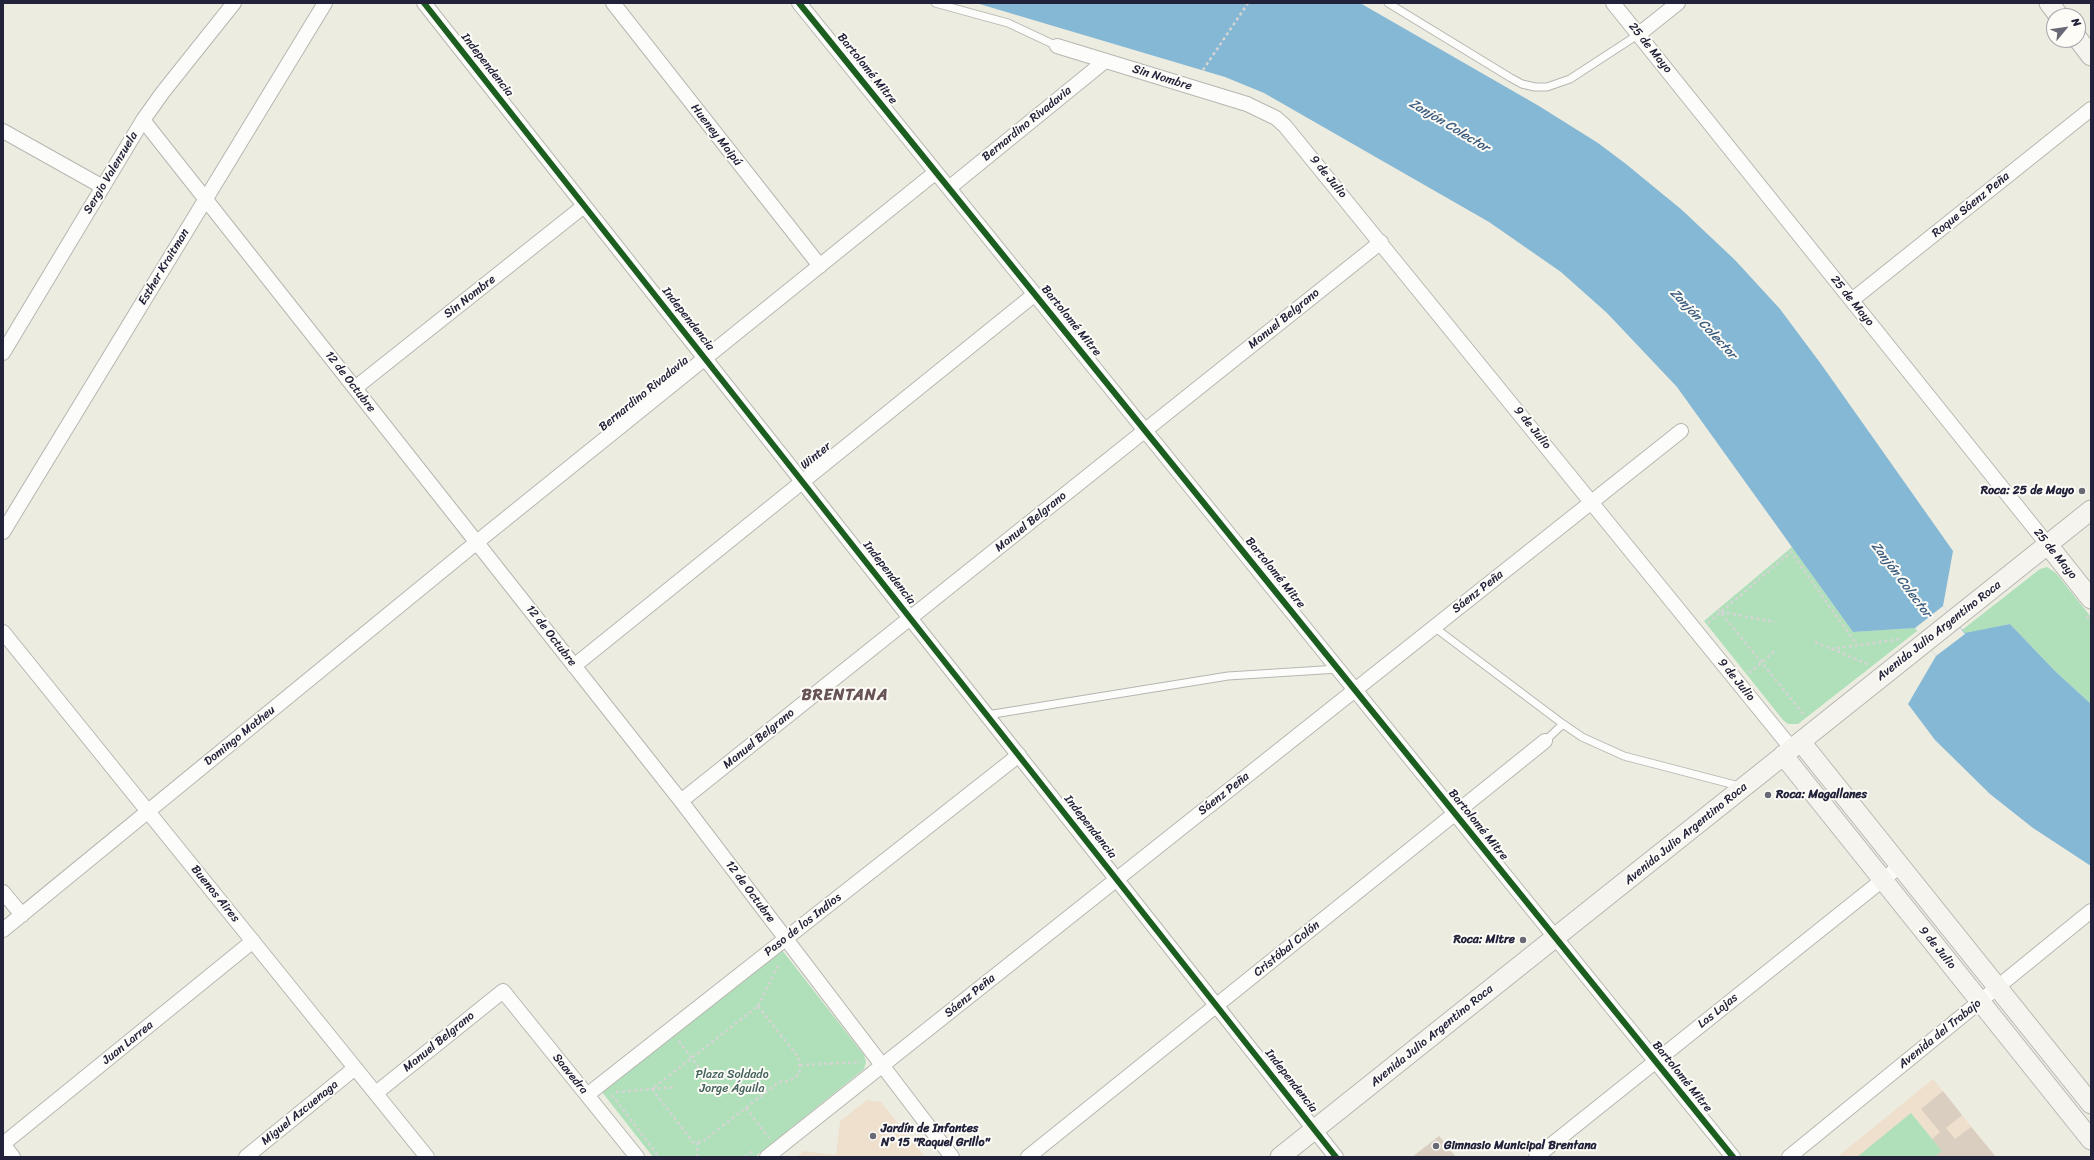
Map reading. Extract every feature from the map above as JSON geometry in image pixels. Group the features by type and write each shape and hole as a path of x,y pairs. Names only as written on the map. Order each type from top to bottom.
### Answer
{"main road":[{"path":"2085,48 2091,56"},
{"name":"Avenida Julio Argentino Roca","path":"1280,1157 2091,510"},
{"name":"25 de Mayo","path":"2048,545 2089,607"},
{"name":"9 de Julio","path":"1792,748 1900,866 2091,1104"},
{"name":"9 de Julio","path":"1792,748 1883,880 2091,1140"}],"street":[{"name":"Sergio Valenzuela","path":"3,352 143,120 166,88 234,3"},
{"name":"Esther Kraitman","path":"3,532 325,3"},
{"name":"Independencia","path":"424,3 1336,1157"},
{"name":"Hueney Maipú","path":"613,3 820,266"},
{"name":"Bartolomé Mitre","path":"799,3 1733,1157"},
{"name":"25 de Mayo","path":"1614,3 2048,545"},
{"path":"1639,34 1678,3"},
{"name":"Sin Nombre","path":"1056,46 1236,100 1267,113"},
{"name":"Bernardino Rivadavia","path":"949,188 1105,61"},
{"name":"Roque Sáenz Peña","path":"1852,300 2091,109"},
{"name":"9 de Julio","path":"1267,113 1276,118 1293,134 1792,748"},
{"name":"12 de Octubre","path":"143,120 681,801 952,1157"},
{"path":"3,131 103,187"},
{"name":"Bernardino Rivadavia","path":"477,542 936,172"},
{"name":"Sin Nombre","path":"355,388 584,206"},
{"name":"Manuel Belgrano","path":"681,801 1381,242"},
{"name":"Winter","path":"574,666 1035,294"},
{"name":"Sáenz Peña","path":"762,1152 883,1066 1681,431"},
{"name":"Domingo Matheu","path":"3,930 477,542"},
{"name":"Buenos Aires","path":"3,632 427,1157"},
{"name":"Cristóbal Colón","path":"1028,1157 1545,741"},
{"name":"Paso de los Indios","path":"587,1095 1019,756"},
{"name":"Las Lajas","path":"1536,1157 1900,866"},
{"path":"3,892 22,915"},
{"name":"Avenida del Trabajo","path":"1789,1157 2091,910"},
{"name":"Juan Larrea","path":"3,1144 253,942"},
{"name":"Manuel Belgrano","path":"376,1093 503,991"},
{"name":"Saavedra","path":"503,991 637,1157"},
{"name":"Miguel Azcuenaga","path":"246,1157 355,1068"},
{"path":"3,1144 14,1157"}],"lane":[{"path":"935,3 1008,23 1056,46"},
{"path":"1388,3 1511,78 1522,84 1535,88 1547,87 1570,79 1639,34"},
{"path":"1434,627 1582,737 1624,756 1743,787"},
{"path":"987,715 1228,676 1338,669"},
{"path":"1545,741 1563,724"}],"path":[{"path":"1203,70 1248,3"},
{"path":"1706,624 1719,611 1791,552 1857,645"},
{"path":"2089,607 2091,622"},
{"path":"1719,611 1775,622"},
{"path":"1719,611 1807,718"},
{"path":"1831,649 1904,639"},
{"path":"1815,642 1870,665"},
{"path":"1747,675 1775,651"},
{"path":"652,1089 758,1006 782,958 776,963"},
{"path":"652,1089 693,1142 702,1142 779,1082 790,1081 800,1073 799,1058 758,1006"},
{"path":"672,1044 678,1039 699,1068"},
{"path":"859,1057 859,1067"},
{"path":"800,1065 860,1062"},
{"path":"609,1092 616,1087"},
{"path":"609,1092 675,1087"},
{"path":"609,1092 660,1157"},
{"path":"746,1108 769,1138"},
{"path":"763,1143 775,1134"},
{"path":"696,1157 698,1142"},
{"path":"745,1157 762,1152"}],"shaded area":[{"path":"1933,1079 1996,1157 1837,1157"},
{"name":"Jardín de Infantes N° 15 \"Raquel Grillo\"","path":"867,1100 881,1102 925,1157 796,1157 804,1151 836,1155 840,1121"}],"green space":[{"path":"1552,149 1917,631 1798,724 1788,724 1783,720 1704,621 1792,547 1853,632 1914,628 1729,404"},
{"path":"2047,567 2056,573 2091,617 2091,704 2055,671 2010,624 1965,634 1962,630 2040,569"},
{"name":"Plaza Soldado Jorge Águila","path":"782,950 864,1055 866,1062 864,1069 755,1157 653,1157 602,1092"},
{"path":"1911,1113 1942,1151 1935,1157 1857,1157"}],"water":[{"name":"Zanjón Colector","path":"976,3 1360,3 1539,106 1598,143 1626,164 1682,210 1735,260 1780,309 1821,364 1953,551 1943,606 1965,633 2010,624 2055,671 2091,704 2091,866 2033,828 1990,794 1935,740 1908,704 1936,656 1915,628 1853,632 1677,387 1607,313 1561,272 1489,222 1264,93 1225,77"}],"pier":[{"path":"1943,606 1965,634 1936,656 1915,628"}],"building":[{"path":"1943,1091 1962,1115 1946,1128 1955,1139 1971,1127 1996,1157 1935,1157 1942,1151 1932,1139 1940,1132 1921,1109"},
{"name":"Gimnasio Municipal Brentana","path":"1439,1136 1456,1157 1412,1157"}],"cycle path":[{"path":"424,3 1336,1157"},
{"path":"799,3 1733,1157"}],"place":[{"name":"Roca: 25 de Mayo","path":"2082,491"},
{"name":"Roca: Magallanes","path":"1768,795"},
{"name":"Roca: Mitre","path":"1523,940"},
{"name":"Jardín de Infantes N° 15 \"Raquel Grillo\"","path":"873,1136"},
{"name":"Gimnasio Municipal Brentana","path":"1436,1146"}],"district":[{"name":"BRENTANA","path":"845,696"}]}
